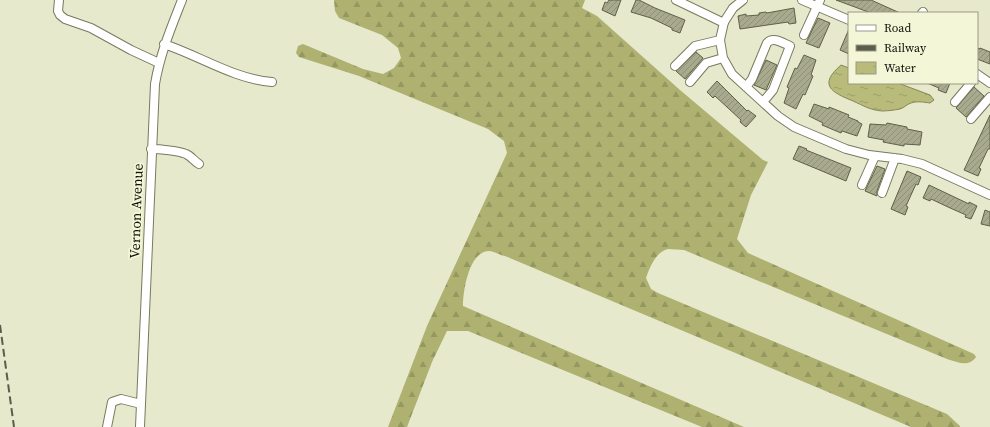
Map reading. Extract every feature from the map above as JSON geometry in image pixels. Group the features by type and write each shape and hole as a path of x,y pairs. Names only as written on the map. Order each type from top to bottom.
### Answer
{"street":[{"path":"59,0 58,11 60,16 91,28 159,63"},
{"name":"Vernon Avenue","path":"140,427 155,84 164,44 182,0"},
{"path":"743,0 733,8 724,23 720,40 723,58 732,74 778,116 794,127 846,149 875,156 895,158 922,164 990,195"},
{"path":"802,0 818,3 848,19"},
{"path":"679,1 724,23"},
{"path":"804,35 818,3"},
{"path":"746,87 752,79 770,39 790,46 773,90 763,102"},
{"path":"675,66 695,46 720,40"},
{"path":"164,44 182,50 243,77 257,81 272,82"},
{"path":"690,82 706,63 723,58"},
{"path":"978,76 990,83"},
{"path":"955,102 970,84"},
{"path":"971,119 990,97"},
{"path":"151,149 161,149 186,154 199,164"},
{"path":"862,185 875,156"},
{"path":"882,193 895,158"},
{"path":"106,427 112,402 122,399 141,404"}],"green space":[{"path":"334,0 585,0 582,8 597,16 680,90 763,160 768,162 751,195 737,239 748,253 974,354 976,357 970,362 966,363 959,363 947,359 684,250 668,249 660,253 651,265 646,278 651,289 947,414 960,427 911,427 490,251 483,252 472,264 464,291 463,306 744,427 702,427 468,331 447,331 432,362 407,427 388,427 427,326 507,153 504,141 488,129 359,76 299,57 296,53 298,46 303,44 363,69 383,74 394,68 401,58 398,48 382,35 339,18 335,11"}],"water":[{"path":"841,65 848,68 848,84 901,84 930,95 934,100 930,103 913,102 901,108 891,110 874,110 833,91 829,83 834,72"}],"building":[{"path":"609,0 621,0 615,16 602,10 605,2 607,3"},
{"path":"636,0 685,20 680,33 651,18 631,12"},
{"path":"836,0 871,0 898,12 868,12"},
{"path":"794,8 796,23 789,24 788,22 740,29 738,16 746,14 746,16 759,15 759,13"},
{"path":"818,18 830,23 819,48 806,43"},
{"path":"848,31 848,54 840,50"},
{"path":"978,48 990,52 990,64 978,59"},
{"path":"696,52 703,58 685,79 676,71"},
{"path":"804,55 816,60 811,75 813,76 805,95 803,94 796,109 784,103 789,88 787,87 795,68 797,69"},
{"path":"766,60 777,65 766,90 754,85"},
{"path":"717,81 747,111 748,110 756,116 746,127 740,122 741,120 715,96 713,98 707,92"},
{"path":"929,84 950,84 946,93 938,90 939,88"},
{"path":"974,87 984,96 966,117 956,108"},
{"path":"814,104 829,109 829,107 849,115 848,117 858,121 862,124 857,136 842,131 841,133 822,125 823,123 809,116"},
{"path":"990,115 990,149 988,149 979,168 981,169 978,176 964,170"},
{"path":"887,123 922,132 920,145 904,144 904,146 883,142 884,140 868,137 870,124 886,125"},
{"path":"799,146 851,168 846,181 793,159"},
{"path":"877,166 885,169 877,191 877,196 865,191"},
{"path":"907,171 921,177 918,185 916,184 906,206 908,207 905,215 891,209"},
{"path":"929,185 969,204 969,202 977,206 971,219 965,217 966,215 931,199 930,201 923,198"},
{"path":"985,210 990,212 990,226 981,224"}],"railway":[{"path":"0,325 14,427"}]}
